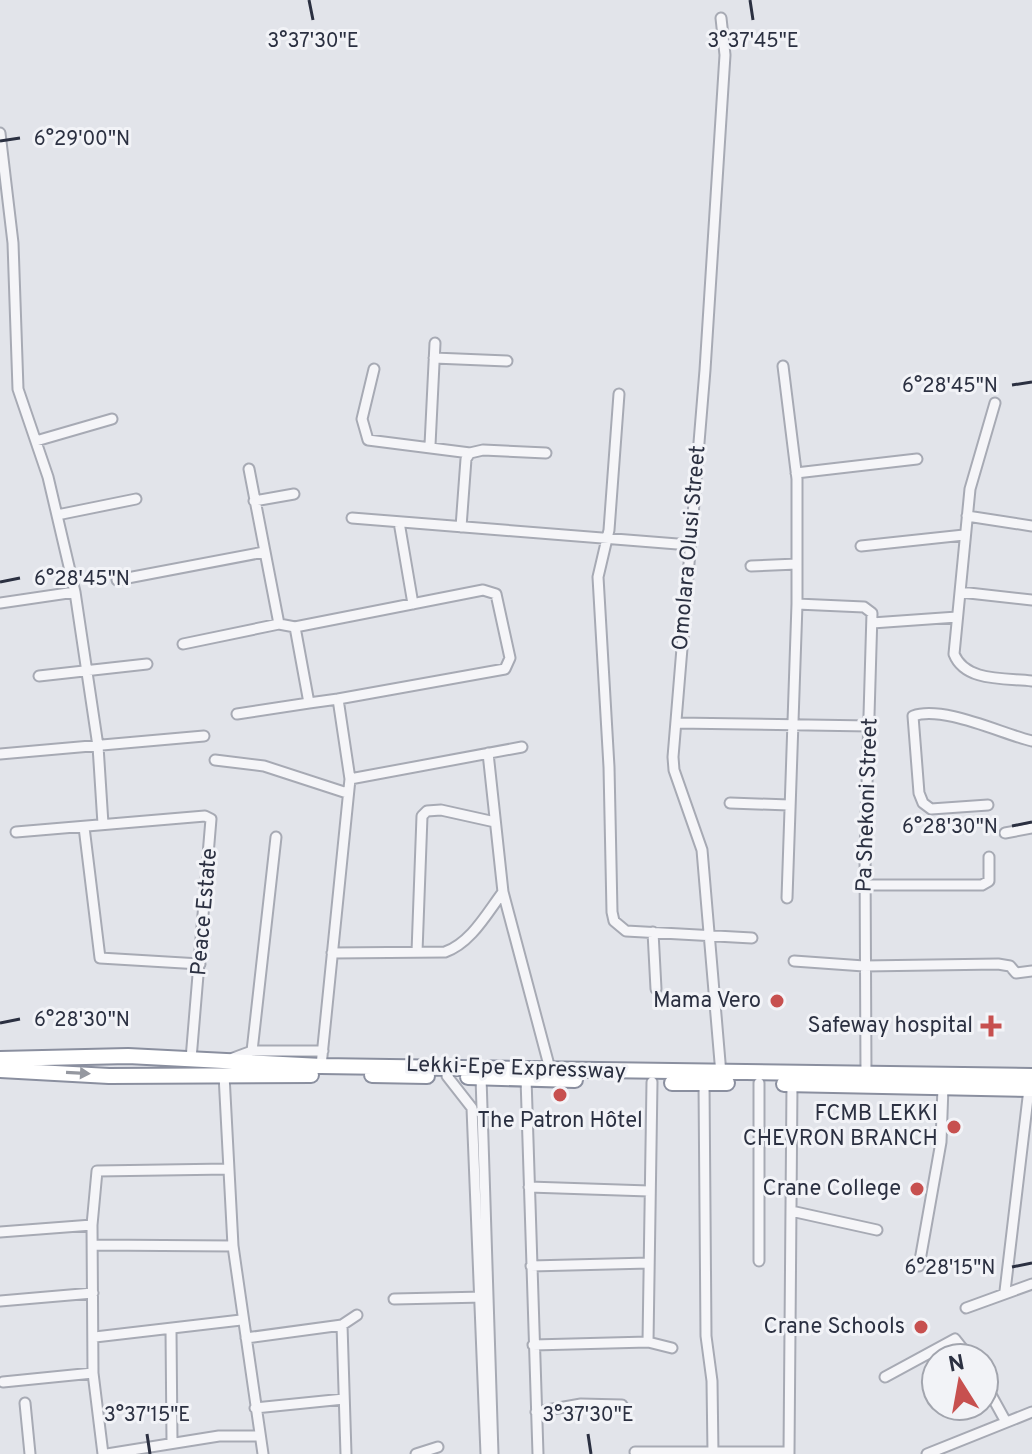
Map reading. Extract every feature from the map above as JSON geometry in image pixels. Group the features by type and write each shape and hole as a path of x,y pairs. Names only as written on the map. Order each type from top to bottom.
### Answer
{"highway":[{"name":"Lekki-Epe Expressway","path":"0,1059 117,1056 191,1059 225,1068 652,1082 943,1087 1031,1085"},
{"path":"116,1076 119,1065 117,1056"},
{"name":"Lekki-Epe Expressway","path":"0,1070 116,1076 322,1058 550,1069 866,1075 1031,1085"}],"street":[{"name":"Omolara Olusi Street","path":"721,18 725,55 705,370 674,770 702,850 721,1074"},
{"path":"0,133 13,243 18,389 57,515 75,592 98,746 103,824"},
{"path":"430,445 435,343"},
{"path":"434,358 507,361"},
{"path":"783,366 796,473 797,564 787,898"},
{"path":"374,369 362,419 364,436 379,442 430,445 470,453 483,450 546,453"},
{"path":"619,394 607,540 598,577 614,921 626,931 709,933 752,938"},
{"path":"995,403 973,472 964,535 954,654 964,670 1032,681"},
{"path":"36,441 112,419"},
{"path":"461,527 466,459 470,453"},
{"path":"796,473 917,459"},
{"path":"249,469 279,624"},
{"path":"254,501 294,494"},
{"path":"57,515 136,499"},
{"path":"967,516 1032,526"},
{"path":"352,518 690,545"},
{"path":"399,522 413,604"},
{"path":"861,546 964,535"},
{"path":"117,580 264,552"},
{"path":"751,566 797,564"},
{"path":"183,644 279,624 295,627 483,590 496,594 509,665 338,699 237,714"},
{"path":"0,603 75,592"},
{"path":"960,592 1032,600"},
{"path":"797,604 864,607 872,613 872,623 957,617"},
{"name":"Pa Shekoni Street","path":"866,1075 865,885 872,623"},
{"path":"295,627 309,703"},
{"path":"39,676 147,664"},
{"path":"263,1454 241,1320 233,1246 225,1068 252,1051 322,1058 350,779 338,699"},
{"path":"988,805 931,809 923,803 919,793 913,716 926,713 963,719 1032,741"},
{"path":"676,723 870,726"},
{"path":"0,754 204,736"},
{"path":"350,779 522,747"},
{"path":"488,753 503,892 550,1069"},
{"path":"215,760 264,766 347,793"},
{"path":"730,803 789,805"},
{"path":"417,952 422,816 427,811 441,810 495,822"},
{"name":"Peace Estate","path":"16,832 205,816 211,819 191,1059"},
{"path":"84,827 100,958 200,964"},
{"path":"1005,833 1032,828"},
{"path":"252,1051 276,837"},
{"path":"865,885 982,885 989,881 989,857"},
{"path":"332,953 454,949 467,938 503,892"},
{"path":"653,932 656,989"},
{"path":"794,961 864,966 998,964 1010,966 1016,973 1032,971"},
{"path":"447,1076 472,1108 478,1153"},
{"path":"481,1077 478,1153 493,1454"},
{"path":"526,1078 538,1454"},
{"path":"648,1342 652,1082"},
{"path":"704,1083 705,1312 712,1381 713,1453"},
{"path":"759,1083 759,1261"},
{"path":"635,1452 789,1453 792,1084"},
{"path":"1005,1291 1031,1085"},
{"path":"919,1266 941,1142 943,1087"},
{"path":"228,1169 97,1171 92,1225 93,1373 105,1454 219,1436 259,1436"},
{"path":"529,1187 649,1191"},
{"path":"791,1211 877,1230"},
{"path":"0,1232 92,1225"},
{"path":"93,1245 233,1246"},
{"path":"531,1266 649,1263"},
{"path":"966,1308 1005,1291 1032,1284"},
{"path":"0,1301 93,1293"},
{"path":"394,1299 484,1297"},
{"path":"484,1297 486,1454"},
{"path":"246,1338 342,1325 357,1315"},
{"path":"95,1337 241,1320"},
{"path":"342,1325 346,1454"},
{"path":"171,1330 172,1442"},
{"path":"533,1345 648,1342 672,1348"},
{"path":"885,1377 920,1358"},
{"path":"3,1382 93,1373"},
{"path":"255,1408 344,1399"},
{"path":"25,1403 30,1454"},
{"path":"536,1412 581,1404 622,1405"},
{"path":"1000,1411 1006,1422"},
{"path":"927,1454 949,1450 1032,1412"},
{"path":"416,1454 438,1447"}],"place":[{"name":"Mama Vero","path":"777,1001"},
{"name":"Safeway hospital","path":"991,1026"},
{"name":"The Patron Hôtel","path":"560,1095"},
{"name":"FCMB LEKKI CHEVRON BRANCH","path":"954,1127"},
{"name":"Crane College","path":"917,1189"},
{"name":"Crane Schools","path":"921,1327"}]}
